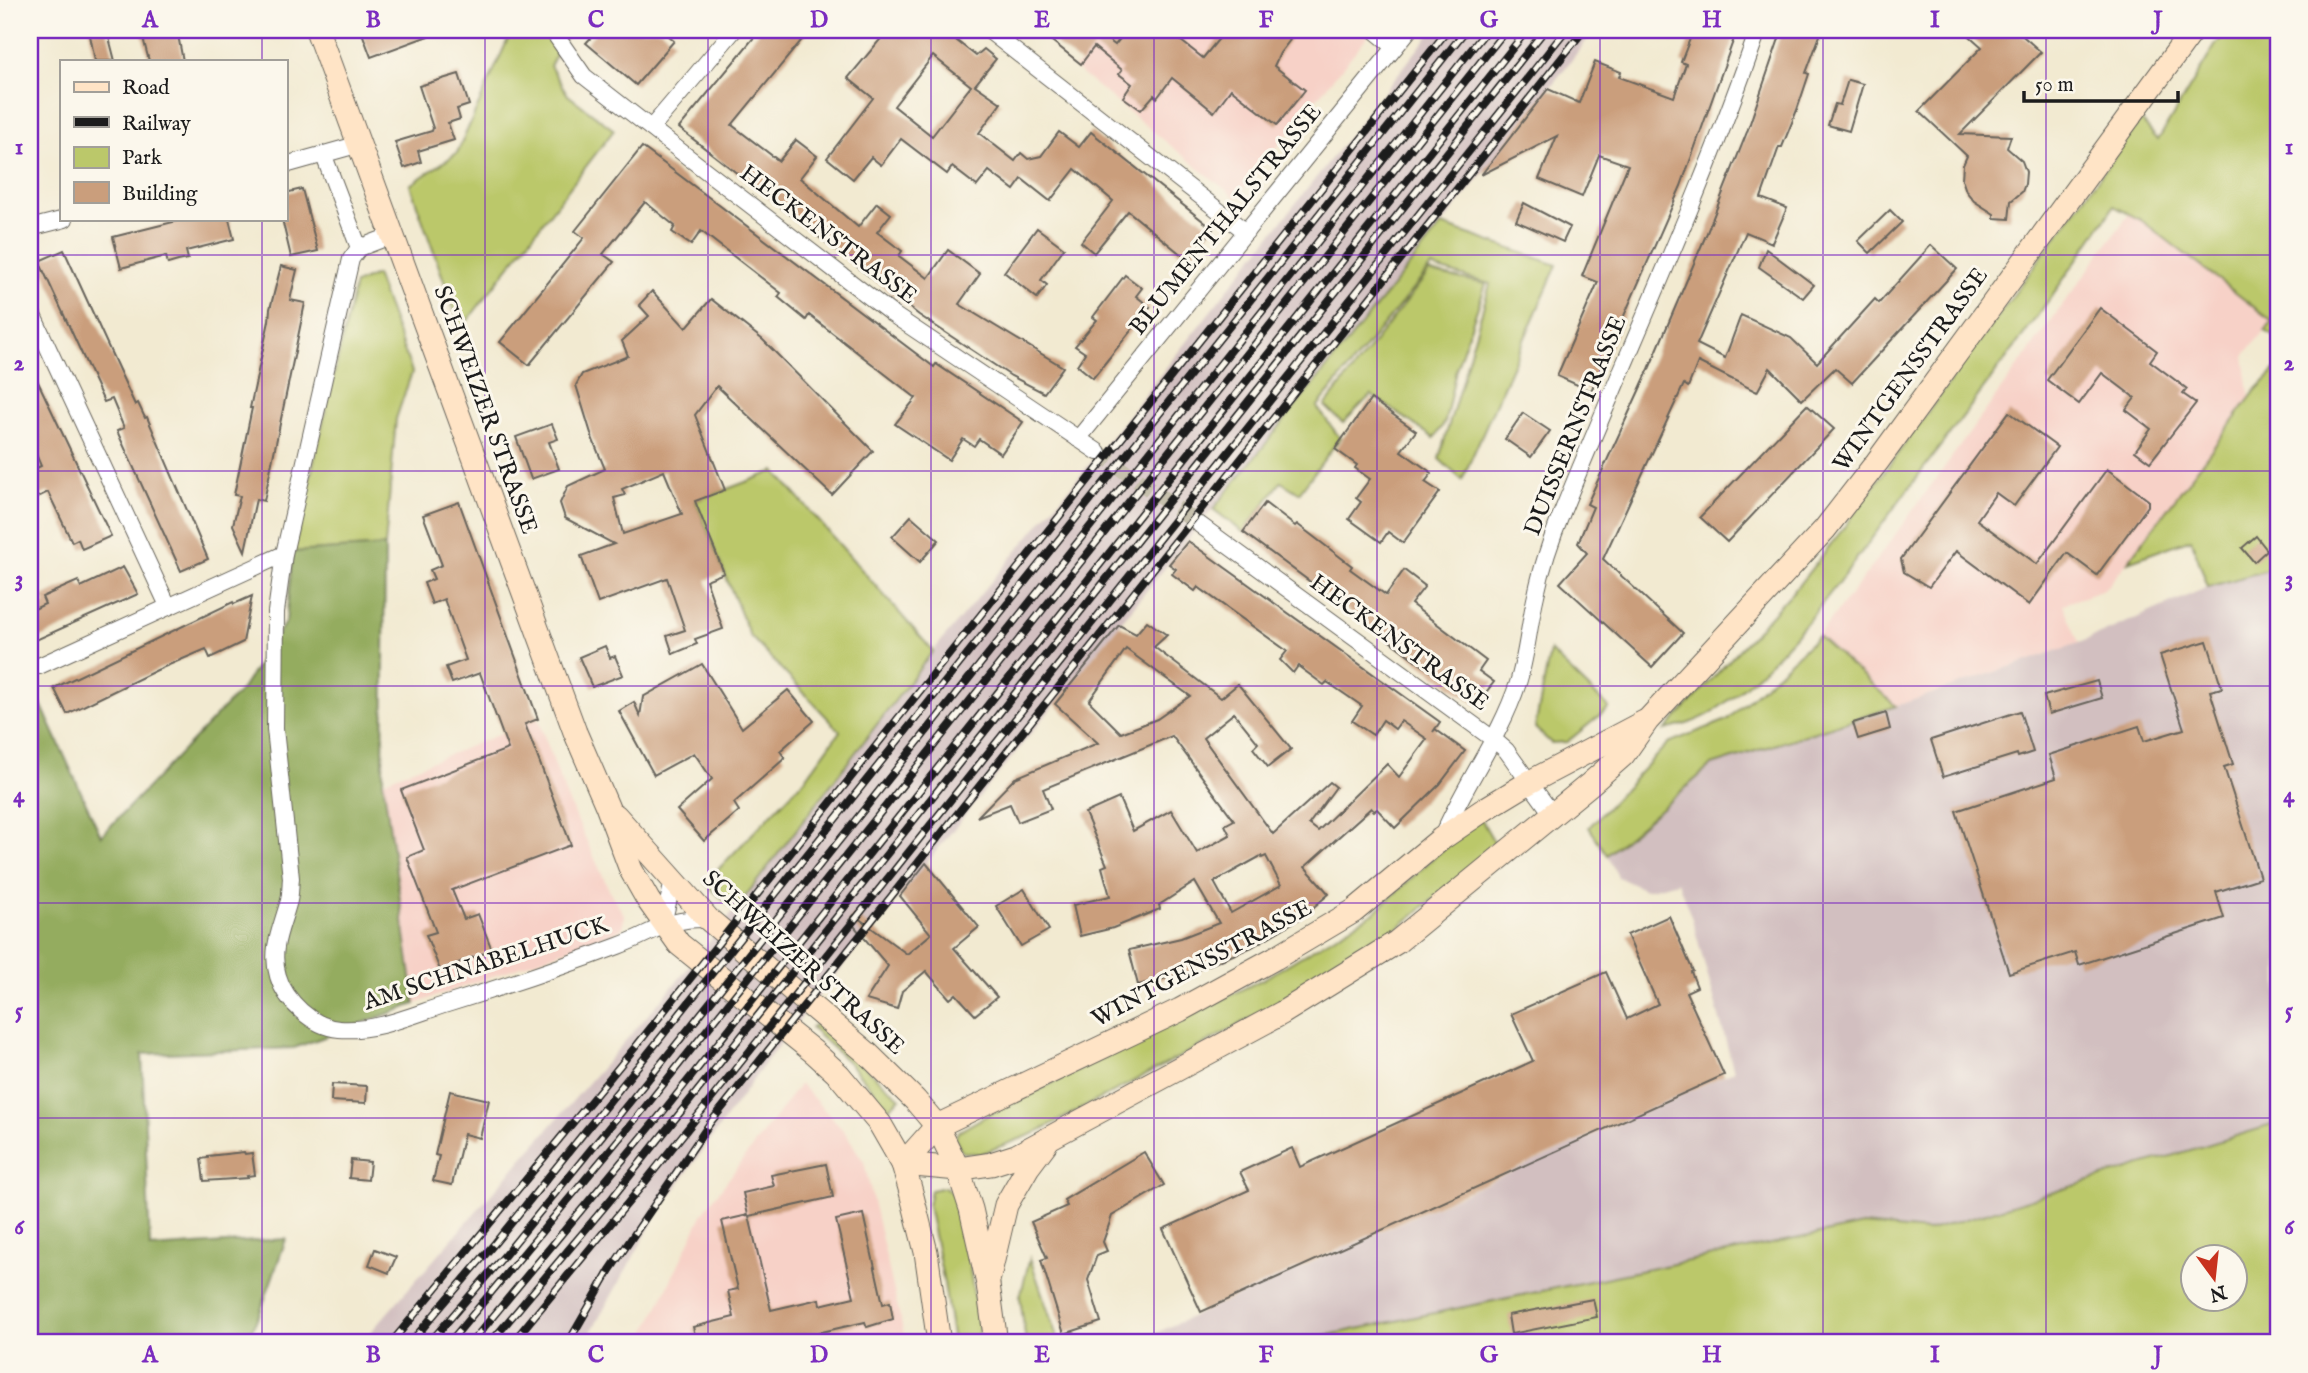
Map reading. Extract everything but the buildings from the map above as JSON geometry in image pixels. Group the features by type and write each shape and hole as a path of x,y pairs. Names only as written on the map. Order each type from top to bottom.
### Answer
{"main road":[{"name":"SCHWEIZER STRASSE","path":"317,30 575,732 631,870 663,924 679,944 823,1060 880,1125 903,1164 926,1252 939,1343"},
{"name":"WINTGENSSTRASSE","path":"903,1164 958,1169 991,1164 1016,1156 1283,1013 1397,942 1548,810 1623,755 1647,721 1825,529 2193,30"},
{"name":"WINTGENSSTRASSE","path":"903,1164 937,1126 1180,1010 1275,958 1373,898 1441,839 1528,783 1647,721"},
{"name":"SCHWEIZER STRASSE","path":"607,806 708,919 867,1053 915,1100 937,1126 958,1169 988,1283"},
{"name":"WINTGENSSTRASSE","path":"988,1283 1006,1205 1047,1140"},
{"path":"988,1283 996,1343"}],"street":[{"name":"HECKENSTRASSE","path":"552,30 584,76 651,128 892,314 1098,452"},
{"path":"651,128 734,30"},
{"path":"988,30 1246,232"},
{"path":"1374,30 1395,47"},
{"name":"BLUMENTHALSTRASSE","path":"1078,439 1409,30"},
{"name":"DUISSERNSTRASSE","path":"1441,839 1508,709 1519,680 1536,593 1562,512 1684,225 1737,92 1758,30"},
{"path":"287,165 360,144"},
{"path":"324,156 359,248"},
{"path":"30,228 61,220"},
{"path":"39,666 284,554 346,272 359,248 393,235"},
{"path":"30,309 168,606"},
{"name":"HECKENSTRASSE","path":"1200,525 1493,739 1506,750 1548,810"},
{"name":"AM SCHNABELHUCK","path":"284,554 276,612 275,729 291,878 289,901 275,941 275,960 278,978 287,994 303,1012 318,1024 337,1029 377,1026 595,955 632,941 663,924 685,918 708,919"},
{"path":"663,924 673,881"}],"shaded area":[{"path":"1107,30 1371,32 1236,198 1073,67 1081,64"},
{"path":"1433,30 1595,30 1442,225 768,1059 658,1213 585,1343 361,1343 675,984 735,910 933,651 1088,466"},
{"path":"2129,214 2141,220 2272,321 2244,356 2250,399 2104,590 2063,604 2079,643 1896,706 1818,636 1868,572"},
{"path":"2278,567 2278,1123 1927,1231 1863,1225 1289,1343 1134,1343 1734,1071 1692,919 1678,882 1645,890 1618,877 1607,855 1712,765 2079,643 2208,587"},
{"path":"538,719 567,798 611,894 625,916 621,930 415,1004 383,781"},
{"path":"800,1084 844,1131 864,1162 906,1343 641,1343 703,1213"}],"green space":[{"path":"512,30 569,30 550,66 568,95 614,130 461,329 410,185 457,153"},
{"path":"2227,30 2278,30 2278,338 2265,331 2272,321 2141,220 2114,206 1985,387 1841,580 1793,639 1741,690 1714,711 1697,720 1665,730 1797,587 1842,530 2141,120 2158,140"},
{"path":"1442,225 1557,265 1462,480 1439,459 1490,284 1431,267 1317,407 1340,438 1299,493 1281,482 1243,532 1213,509"},
{"path":"1429,272 1486,284 1456,369 1445,422 1434,438 1371,395 1343,423 1325,406"},
{"path":"376,275 412,372 396,419 385,546 293,552 355,284"},
{"path":"2278,368 2278,567 2208,587 2191,539 2128,562 2256,390"},
{"path":"775,471 933,651 735,910 705,883 806,778 840,731 750,636 695,501"},
{"path":"385,546 383,781 415,1004 294,1048 142,1054 150,1248 286,1239 260,1313 245,1343 30,1343 30,680 101,836 242,689 286,621 293,552"},
{"path":"1818,636 1896,706 1712,765 1607,855 1589,827 1668,743 1727,720"},
{"path":"1550,651 1609,708 1567,742 1551,743 1535,728"},
{"path":"1481,819 1497,847 1389,935 1304,988 1208,1042 1033,1134 980,1154 962,1152 955,1138 958,1132 1265,978 1375,912 1445,847"},
{"path":"816,1024 900,1098 889,1108 848,1062 811,1028"},
{"path":"2278,1123 2278,1343 1289,1343 1863,1225 1927,1231"},
{"path":"945,1187 955,1196 963,1223 981,1343 953,1343 928,1206 931,1190"},
{"path":"1030,1258 1059,1343 1026,1343 1020,1297"}],"tunnel":[{"path":"1098,452 1200,525"}],"railway":[{"path":"391,1343 637,1045 1448,30"},
{"path":"410,1343 495,1243 650,1051 1466,30"},
{"path":"429,1343 504,1256 663,1061 1487,30"},
{"path":"449,1343 638,1116 1506,30"},
{"path":"471,1343 666,1108 1527,30"},
{"path":"490,1343 612,1198 1545,30"},
{"path":"512,1343 641,1187 1566,30"},
{"path":"568,1343 610,1270 710,1123 1584,30"}]}
